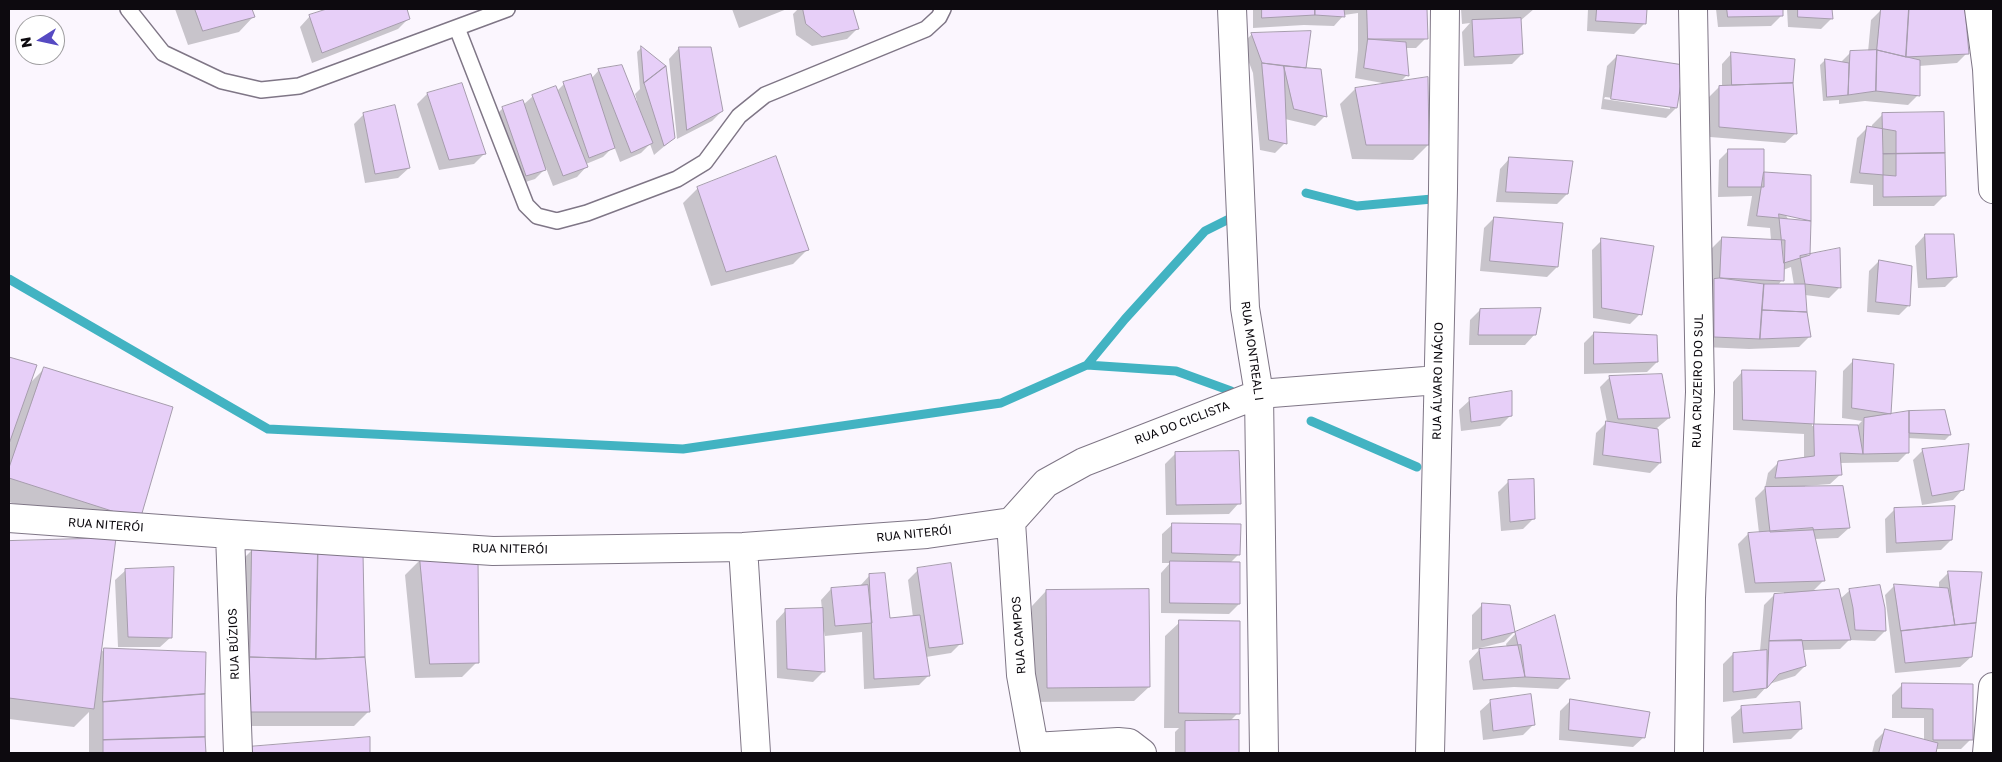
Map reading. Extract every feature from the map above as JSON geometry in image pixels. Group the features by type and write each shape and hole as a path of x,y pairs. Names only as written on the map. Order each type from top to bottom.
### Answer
{"street":[{"name":"RUA MONTREAL I","path":"1232,9 1245,308 1259,394 1264,753"},
{"name":"RUA ÁLVARO INÁCIO","path":"1430,753 1443,189 1445,9"},
{"name":"RUA CRUZEIRO DO SUL","path":"1689,753 1691,598 1700,392 1693,9"},
{"path":"1979,9 1987,69 1993,189"},
{"name":"RUA DO CICLISTA","path":"1011,522 1046,482 1084,462 1259,394 1438,380"},
{"name":"RUA NITERÓI","path":"9,518 493,551 743,547 927,534 1011,522"},
{"name":"RUA CAMPOS","path":"1011,522 1021,675 1034,747 1118,742 1129,743 1142,753"},
{"name":"RUA BÚZIOS","path":"230,534 238,753"},
{"path":"743,547 756,753"},
{"path":"1987,753 1993,687"}],"lane":[{"path":"128,9 163,53 222,81 261,90 300,86 507,9"},
{"path":"458,28 526,205 537,216 557,221 677,179 705,162 739,116 765,95 926,29 939,17 943,9"}],"building":[{"path":"195,9 252,9 255,17 203,31"},
{"path":"327,9 407,9 410,19 322,53 309,15"},
{"path":"803,9 853,9 859,29 822,37 806,24"},
{"path":"1262,9 1315,9 1315,15 1262,18"},
{"path":"1315,9 1344,9 1345,17 1315,15"},
{"path":"1367,9 1427,9 1428,39 1368,39"},
{"path":"1597,9 1647,9 1646,24 1596,21"},
{"path":"1727,9 1783,9 1783,16 1728,17"},
{"path":"1798,9 1832,9 1833,19 1798,17"},
{"path":"1881,9 1909,9 1906,57 1877,50"},
{"path":"1909,9 1965,9 1969,54 1906,57"},
{"path":"1521,18 1523,54 1474,57 1472,20"},
{"path":"1311,31 1306,68 1262,63 1251,33"},
{"path":"1368,39 1406,42 1409,76 1364,68"},
{"path":"641,46 666,66 644,83"},
{"path":"679,47 711,47 723,111 687,130"},
{"path":"1877,50 1876,91 1848,95 1850,51"},
{"path":"1877,50 1920,60 1920,96 1876,91"},
{"path":"1731,52 1795,59 1793,83 1732,85"},
{"path":"1617,55 1684,65 1677,108 1611,99"},
{"path":"1825,59 1849,63 1848,95 1827,97"},
{"path":"1262,63 1284,66 1287,144 1269,140"},
{"path":"622,65 653,143 631,153 598,69"},
{"path":"666,66 675,138 664,146 644,83"},
{"path":"1284,66 1321,69 1327,117 1294,109"},
{"path":"591,74 615,148 589,158 563,82"},
{"path":"1428,77 1429,145 1366,145 1355,88"},
{"path":"462,83 486,154 449,160 427,93"},
{"path":"1793,83 1797,134 1719,127 1719,86"},
{"path":"556,86 588,167 563,176 532,95"},
{"path":"523,100 546,170 526,176 502,107"},
{"path":"395,105 410,168 375,174 363,113"},
{"path":"1944,112 1945,153 1883,154 1882,113"},
{"path":"1867,126 1896,131 1896,176 1860,173"},
{"path":"1728,149 1764,149 1764,187 1728,187"},
{"path":"1945,153 1946,196 1883,197 1883,154"},
{"path":"776,156 809,250 726,272 697,187"},
{"path":"1509,157 1573,161 1568,194 1506,192"},
{"path":"1764,172 1811,175 1811,221 1757,216"},
{"path":"1779,214 1811,221 1810,255 1784,263"},
{"path":"1494,217 1563,223 1558,267 1490,261"},
{"path":"1925,234 1954,234 1957,277 1927,279"},
{"path":"1722,237 1785,240 1784,281 1720,278"},
{"path":"1601,238 1654,246 1642,315 1602,308"},
{"path":"1840,248 1841,288 1805,284 1800,256"},
{"path":"1879,260 1912,266 1910,306 1876,302"},
{"path":"1720,278 1764,284 1760,339 1714,337 1714,279"},
{"path":"1764,284 1805,284 1807,312 1762,310"},
{"path":"1541,308 1536,335 1478,335 1480,309"},
{"path":"1762,310 1807,312 1811,337 1760,339"},
{"path":"1594,332 1657,335 1658,362 1594,364"},
{"path":"9,357 37,365 9,444"},
{"path":"1853,359 1894,364 1891,414 1852,408"},
{"path":"44,367 173,407 140,520 9,478 9,468"},
{"path":"1742,370 1816,371 1814,424 1743,420"},
{"path":"1662,374 1670,418 1618,419 1609,376"},
{"path":"1512,391 1512,416 1471,422 1469,398"},
{"path":"1945,410 1951,435 1909,433 1909,411"},
{"path":"1909,411 1909,453 1863,454 1864,418"},
{"path":"1606,421 1658,429 1661,463 1603,455"},
{"path":"1814,424 1858,425 1863,454 1840,453 1842,475 1775,478 1778,461 1814,456"},
{"path":"1969,444 1964,490 1932,496 1922,449"},
{"path":"1239,451 1241,504 1176,505 1175,452"},
{"path":"1534,479 1535,519 1510,522 1508,480"},
{"path":"1843,486 1850,528 1770,532 1765,487"},
{"path":"1955,506 1952,540 1896,543 1894,508"},
{"path":"1172,523 1241,524 1240,555 1172,553"},
{"path":"1813,528 1825,581 1755,583 1748,533"},
{"path":"116,538 94,709 9,698 9,541"},
{"path":"252,548 318,550 316,659 250,657"},
{"path":"318,550 363,553 365,657 316,659"},
{"path":"420,559 478,559 479,663 430,664"},
{"path":"1170,561 1240,562 1240,604 1170,603"},
{"path":"951,563 963,644 929,648 917,568"},
{"path":"174,567 172,638 128,637 125,569"},
{"path":"1948,571 1982,572 1976,623 1955,625"},
{"path":"885,573 890,618 920,615 930,676 874,679 869,574"},
{"path":"1894,584 1948,588 1955,625 1901,631"},
{"path":"868,585 872,623 835,626 831,588"},
{"path":"1880,585 1885,608 1886,631 1855,630 1849,589"},
{"path":"1149,589 1150,687 1047,688 1046,590"},
{"path":"1839,589 1851,640 1769,641 1774,594"},
{"path":"1482,603 1510,605 1515,632 1482,640"},
{"path":"823,608 825,672 787,669 785,609"},
{"path":"1555,615 1570,679 1525,677 1515,632"},
{"path":"1179,620 1240,621 1240,714 1179,713"},
{"path":"1976,623 1972,657 1905,663 1901,631"},
{"path":"1802,640 1806,666 1779,674 1767,688 1769,641"},
{"path":"1521,645 1525,677 1483,680 1479,649"},
{"path":"104,648 206,652 205,694 103,702"},
{"path":"1767,650 1767,688 1733,692 1733,653"},
{"path":"250,657 316,659 365,657 370,712 249,712"},
{"path":"1902,683 1973,684 1973,740 1933,740 1933,709 1902,708"},
{"path":"205,694 205,737 103,740 103,702"},
{"path":"1531,694 1535,725 1493,731 1490,700"},
{"path":"1570,699 1650,712 1645,738 1569,730"},
{"path":"1800,702 1802,729 1743,733 1741,706"},
{"path":"1239,720 1239,753 1185,753 1185,721"},
{"path":"1885,729 1938,743 1936,753 1879,753"},
{"path":"205,737 206,753 103,753 103,740"},
{"path":"370,737 370,753 248,753 247,747"}],"waterway":[{"path":"1306,193 1357,206 1432,199"},
{"path":"9,279 268,429 683,449 1001,403 1087,365 1125,319 1205,231 1233,217"},
{"path":"1087,365 1176,371 1231,391"},
{"path":"1311,421 1417,467"}]}
